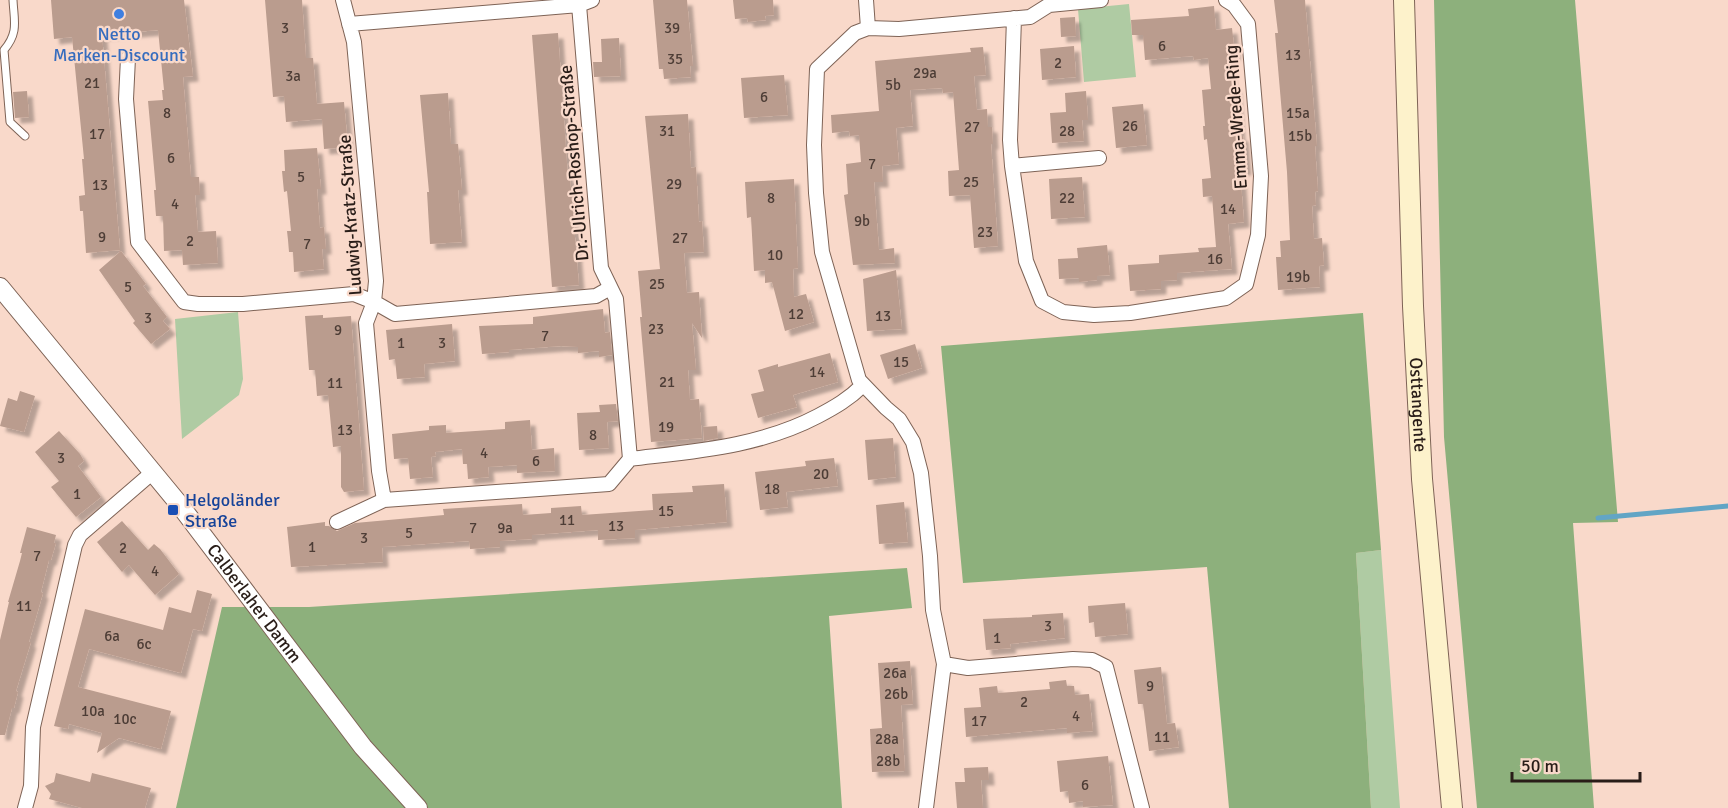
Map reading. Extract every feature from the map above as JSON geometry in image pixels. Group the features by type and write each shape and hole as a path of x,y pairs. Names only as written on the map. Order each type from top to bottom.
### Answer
{"main road":[{"name":"Osttangente","path":"1404,0 1413,295 1422,479 1452,808"}],"street":[{"name":"Ludwig-Kratz-Straße","path":"343,0 354,42 376,281 374,302 366,323 379,471 384,500"},
{"path":"866,0 868,28"},
{"path":"926,808 944,664 933,610 921,473 913,442 899,418 859,380 822,252 814,145 817,69 855,33 868,28 899,29 1030,17 1049,5 1101,0"},
{"name":"Emma-Wrede-Ring","path":"1014,18 1010,140 1026,261 1042,301 1062,312 1094,315 1152,310 1226,298 1246,284 1258,235 1261,176 1248,24 1234,5 1226,0"},
{"path":"349,24 586,2"},
{"name":"Dr.-Ulrich-Roshop-Straße","path":"586,2 602,268 616,299 630,459"},
{"path":"128,58 126,99 138,242 184,302 243,304 354,294 395,314 596,296 610,288"},
{"path":"1012,166 1099,158"},
{"name":"Calberlaher Damm","path":"0,287 153,472 287,643 363,747 418,808"},
{"path":"337,522 384,500 609,484 630,459 756,441 797,427 848,400 863,385"},
{"path":"25,808 31,786 33,727 75,544 80,535 153,472"},
{"path":"944,664 968,668 1073,659 1092,660 1106,667 1142,808"}],"lane":[{"path":"13,0 15,32 13,40 4,50 10,122 25,136"}],"green space":[{"path":"1434,0 1575,0 1618,522 1573,523 1594,808 1477,808 1444,437"},
{"path":"1129,4 1136,77 1084,82 1078,9"},
{"path":"238,312 243,379 239,395 182,439 175,319"},
{"path":"1363,313 1381,550 1356,553 1371,808 1229,808 1207,567 963,583 941,346"},
{"path":"1381,550 1400,808 1371,808 1356,553"},
{"path":"907,568 912,608 829,616 842,808 176,808 222,607 309,607"}],"building":[{"path":"51,0 184,0 193,76 183,77 191,177 199,177 200,195 195,195 198,232 216,231 218,263 183,265 182,250 164,251 163,216 156,216 154,190 156,190 148,101 163,100 158,30 102,35 120,250 86,253 83,211 80,211 79,196 85,195 82,159 84,159 72,37 54,39"},
{"path":"265,0 302,0 306,58 313,58 317,104 344,102 348,147 324,149 322,119 286,122 284,96 273,97"},
{"path":"653,0 687,0 693,66 690,66 691,77 664,79 663,69 659,69"},
{"path":"733,0 773,0 774,15 765,16 766,20 748,22 747,18 735,19"},
{"path":"1274,0 1305,0 1317,146 1315,146 1318,191 1315,192 1316,205 1312,206 1314,239 1322,238 1324,265 1319,266 1320,287 1278,290 1276,257 1281,257 1280,241 1290,240"},
{"path":"1214,6 1216,30 1232,28 1235,55 1229,56 1232,87 1236,87 1240,136 1243,136 1246,170 1240,170 1244,222 1228,224 1232,269 1177,273 1177,280 1161,281 1161,289 1130,291 1128,265 1159,263 1159,255 1199,252 1198,248 1216,247 1212,196 1203,197 1202,179 1211,178 1207,139 1204,140 1202,90 1211,89 1208,58 1194,60 1193,56 1145,60 1143,35 1132,35 1131,20 1189,16 1188,9"},
{"path":"1075,17 1076,36 1061,37 1060,18"},
{"path":"558,33 568,178 570,178 579,285 552,287 532,35"},
{"path":"619,38 621,76 594,77 593,62 602,62 601,39"},
{"path":"1074,46 1076,77 1042,80 1040,49"},
{"path":"983,47 986,75 974,76 977,110 987,109 988,127 992,127 993,144 991,144 998,246 974,248 970,195 949,196 948,171 959,170 953,92 943,93 942,88 910,90 913,126 896,128 899,164 882,166 883,182 874,182 879,250 894,248 895,263 853,265 844,195 848,194 846,164 861,162 859,135 850,136 849,131 832,133 831,115 879,111 875,61 971,52 970,48"},
{"path":"784,75 788,115 744,118 741,78"},
{"path":"27,91 29,117 15,118 13,92"},
{"path":"1086,91 1088,120 1082,120 1084,141 1052,143 1050,113 1066,112 1065,93"},
{"path":"448,93 451,144 458,144 462,190 458,190 462,242 430,244 427,192 429,192 420,95"},
{"path":"1143,104 1147,145 1116,148 1112,107"},
{"path":"688,114 691,168 696,167 699,222 702,221 704,252 684,253 687,293 699,292 702,338 692,323 696,370 688,370 690,400 699,399 702,438 651,442 638,271 660,269 645,116"},
{"path":"317,148 321,189 317,189 320,228 324,227 326,249 322,249 324,269 294,272 293,252 289,252 287,231 291,231 287,191 284,192 282,171 285,171 284,150"},
{"path":"1082,177 1085,217 1051,219 1049,179"},
{"path":"794,179 798,268 793,269 794,297 806,294 814,322 785,331 772,282 765,283 765,270 754,271 751,217 747,218 745,182"},
{"path":"1107,245 1110,275 1097,276 1097,280 1079,282 1079,278 1059,279 1058,259 1078,258 1077,248"},
{"path":"121,251 146,284 143,286 167,317 163,321 170,329 151,344 133,323 135,321 99,270"},
{"path":"896,270 902,329 867,331 863,279"},
{"path":"603,309 605,333 610,332 612,355 599,357 599,351 578,353 578,347 561,346 482,354 479,326 533,324 533,317"},
{"path":"323,315 323,318 351,316 364,490 344,492 341,487 341,446 333,447 328,395 317,396 315,370 309,370 305,316"},
{"path":"452,324 455,361 424,364 425,377 397,379 395,359 389,360 386,330"},
{"path":"915,344 922,368 888,379 880,355"},
{"path":"830,353 838,382 793,395 797,407 758,418 751,394 764,391 758,370"},
{"path":"20,391 35,396 24,432 0,426 8,398 17,401"},
{"path":"616,404 618,421 607,422 609,448 579,450 577,413 600,412 599,405"},
{"path":"530,420 532,450 554,448 555,471 517,473 517,465 488,467 489,477 468,479 467,464 463,464 462,449 435,452 436,456 431,457 433,477 410,479 408,458 394,459 392,434 429,430 429,426 446,425 446,433 505,429 505,422"},
{"path":"717,426 718,438 704,441 703,427"},
{"path":"59,431 80,454 84,461 78,466 101,497 76,517 51,487 59,481 35,452"},
{"path":"893,438 896,477 868,480 865,440"},
{"path":"834,458 838,486 786,492 788,507 760,510 755,472 806,466 805,461"},
{"path":"724,484 727,522 635,530 635,538 598,540 598,530 532,535 532,539 500,541 500,547 470,549 469,541 382,547 383,562 291,567 287,527 325,522 325,526 337,531 355,523 444,515 443,509 522,504 523,515 551,513 551,508 581,506 582,515 653,510 652,494 693,492 692,486"},
{"path":"904,502 908,542 879,544 876,505"},
{"path":"122,521 148,550 154,544 160,549 179,574 155,595 129,565 122,572 97,542"},
{"path":"27,527 56,535 54,543 56,543 51,560 49,560 41,592 43,593 29,642 31,642 16,691 18,692 14,708 12,708 5,735 0,735 0,640"},
{"path":"197,590 212,594 202,631 193,629 181,673 89,649 78,687 171,711 161,749 119,738 97,753 102,733 69,724 68,729 54,726 85,609 163,630 169,607 191,613"},
{"path":"1125,603 1128,634 1095,637 1094,622 1089,623 1088,606"},
{"path":"1063,613 1065,638 1010,644 1011,648 986,650 983,619"},
{"path":"910,661 913,704 901,705 905,771 872,772 870,729 882,728 878,663"},
{"path":"1161,667 1167,724 1175,723 1179,747 1149,751 1143,704 1138,704 1134,670"},
{"path":"1066,680 1067,686 1074,686 1075,695 1089,694 1093,731 1067,733 1067,728 966,737 964,708 981,707 979,688 997,686 998,693 1050,689 1049,682"},
{"path":"1108,756 1113,805 1083,807 1083,801 1069,803 1068,791 1060,792 1057,761"},
{"path":"988,767 989,780 981,780 983,808 957,808 955,782 965,782 964,768"},
{"path":"56,773 90,782 92,773 151,788 145,808 82,808 49,799 51,794 45,786 54,782"}],"waterway":[{"path":"1598,518 1728,506"}],"place":[{"name":"Netto Marken-Discount","path":"119,14"},
{"name":"Helgoländer Straße","path":"173,510"}]}
